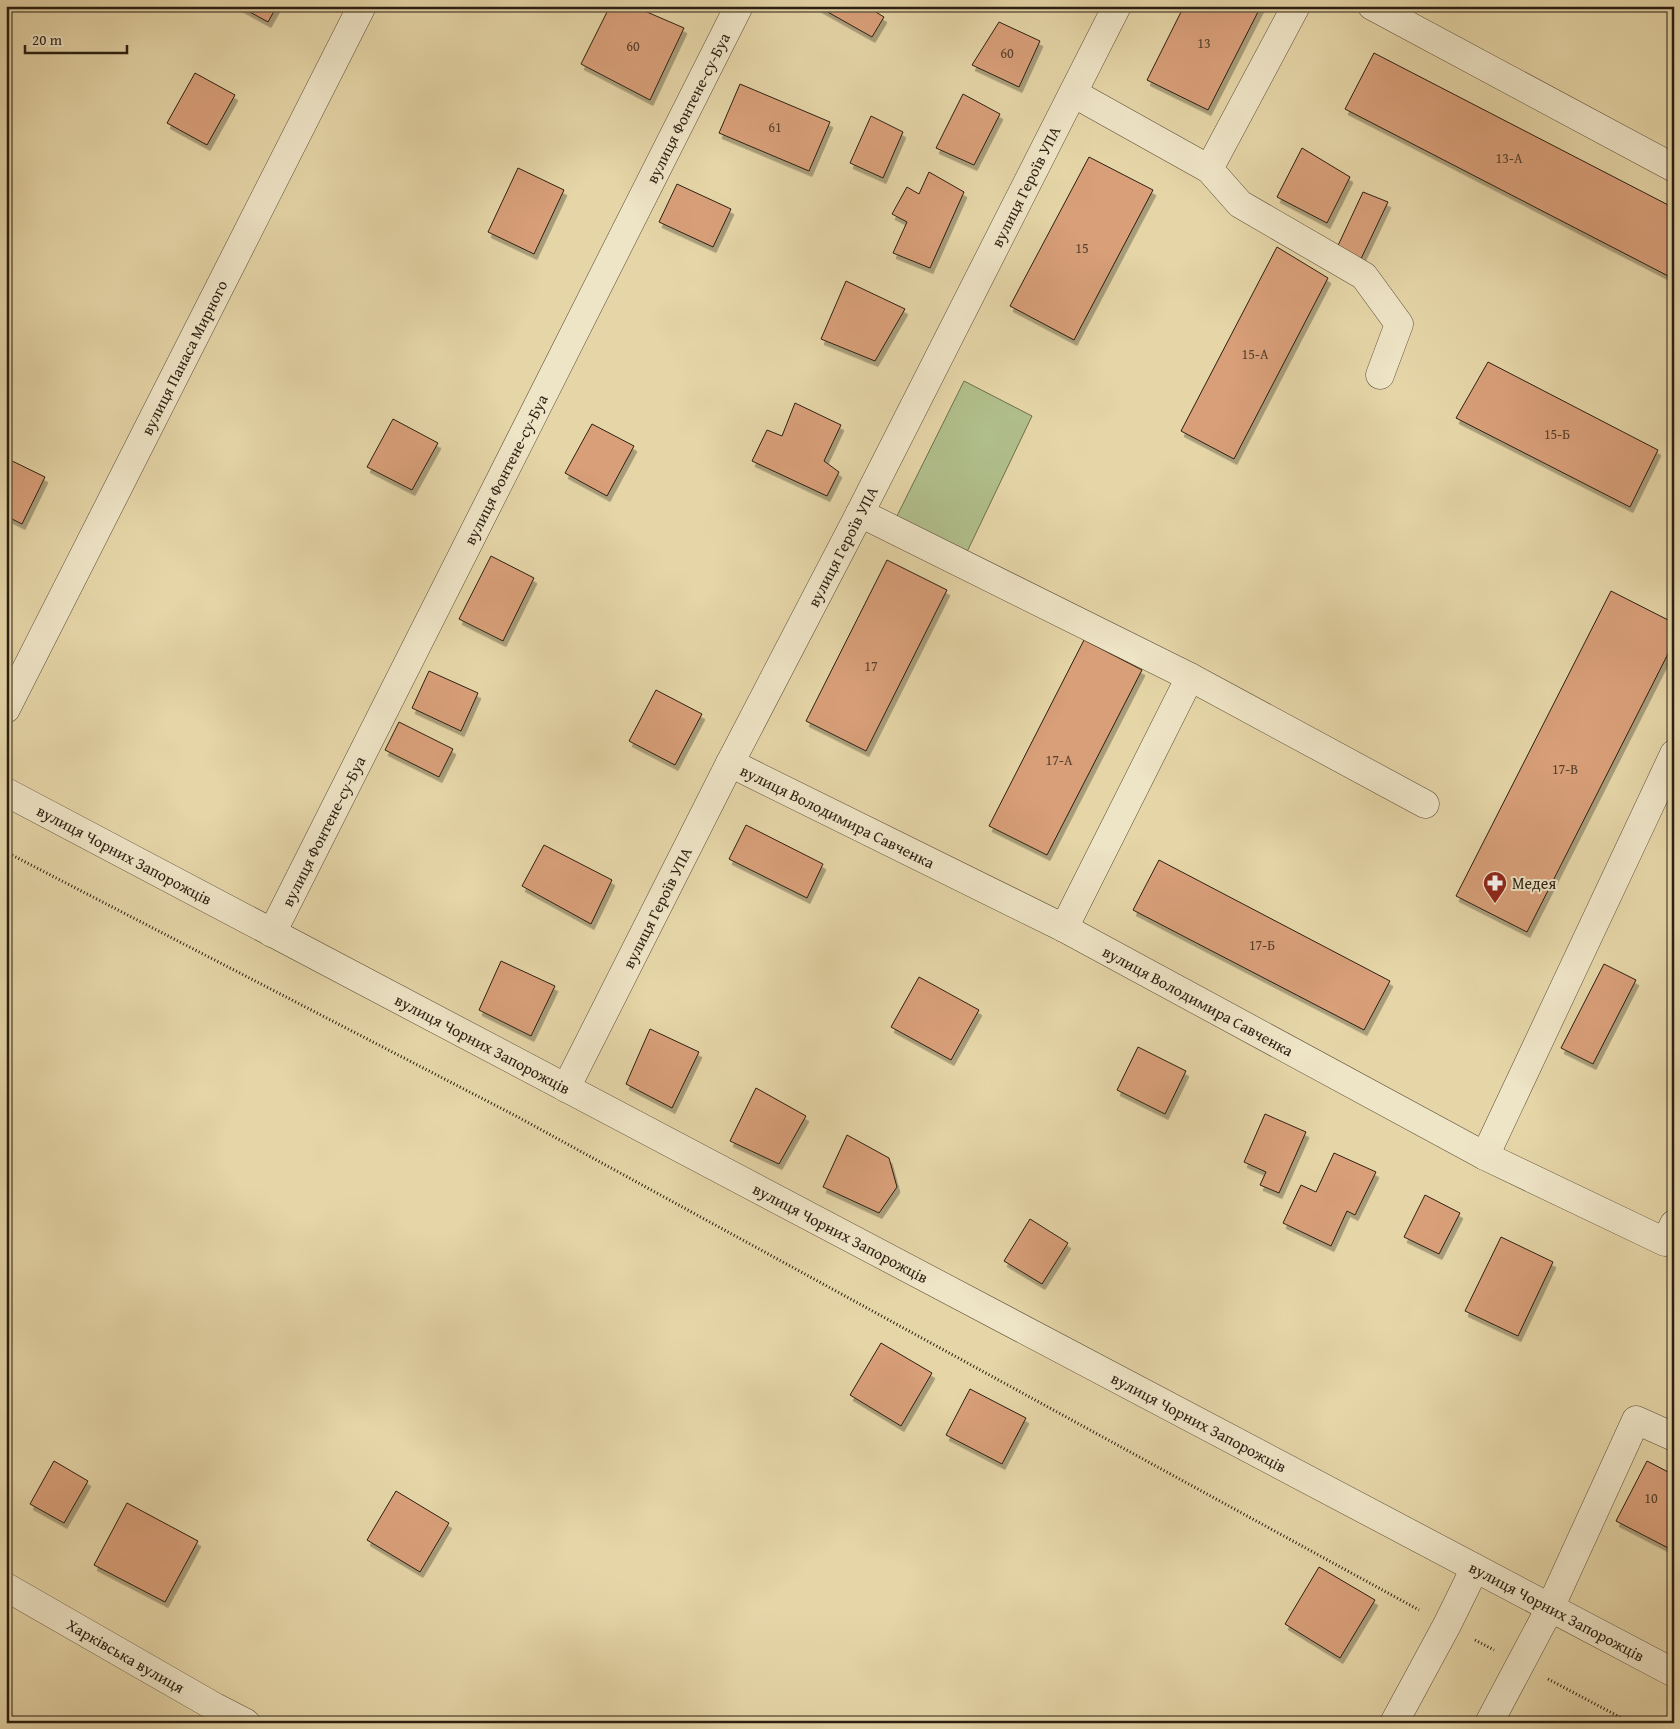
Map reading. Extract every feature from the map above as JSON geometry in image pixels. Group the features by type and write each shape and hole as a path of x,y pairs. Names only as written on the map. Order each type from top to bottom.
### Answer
{"street":[{"name":"вулиця Панаса Мирного","path":"6,709 362,6"},
{"name":"вулиця Фонтене-су-Буа","path":"272,933 739,6"},
{"name":"вулиця Героїв УПА","path":"566,1088 1117,6"},
{"path":"1210,169 1296,6"},
{"path":"1372,6 1674,168"},
{"path":"1073,93 1210,169 1240,204 1364,276 1399,324 1380,375"},
{"path":"860,513 1190,678 1425,804"},
{"path":"1064,928 1190,678"},
{"path":"1485,1156 1674,754"},
{"name":"вулиця Володимира Савченка","path":"730,763 1064,928 1485,1156 1669,1233"},
{"name":"вулиця Чорних Запорожців","path":"6,792 1674,1673"},
{"path":"1489,1723 1550,1608 1636,1420 1674,1437"},
{"path":"1394,1723 1447,1625 1474,1568"},
{"name":"Харківська вулиця","path":"6,1587 246,1723"}],"path":[{"path":"6,852 516,1116 1447,1625 1631,1723"}],"green space":[{"path":"964,381 1032,416 965,556 895,520"}],"building":[{"path":"239,6 277,6 268,22"},
{"path":"610,6 633,6 684,28 650,100 581,64"},
{"path":"817,6 866,6 884,17 872,37"},
{"path":"1184,6 1261,6 1208,110 1147,80"},
{"path":"999,22 1040,41 1019,87 972,65"},
{"path":"1374,53 1674,208 1674,279 1345,109"},
{"path":"195,73 235,95 207,145 167,123"},
{"path":"740,84 830,122 809,171 719,133"},
{"path":"963,94 1000,114 974,165 936,148"},
{"path":"871,116 903,132 883,178 850,163"},
{"path":"1302,148 1350,177 1327,223 1277,197"},
{"path":"1089,157 1153,190 1074,340 1010,306"},
{"path":"518,168 564,190 534,254 488,232"},
{"path":"929,172 964,192 930,268 893,253 907,222 892,214 907,187 919,194"},
{"path":"677,184 731,209 713,247 659,222"},
{"path":"1363,192 1388,202 1359,263 1335,252"},
{"path":"1277,247 1328,278 1234,459 1181,431"},
{"path":"846,281 905,309 875,361 821,339"},
{"path":"1488,362 1658,450 1630,507 1456,418"},
{"path":"795,403 841,425 824,461 839,472 827,496 752,461 767,430 782,436"},
{"path":"393,419 438,443 412,490 367,467"},
{"path":"592,424 634,446 607,496 565,473"},
{"path":"6,458 45,477 22,524 6,516"},
{"path":"491,556 534,578 503,641 459,619"},
{"path":"887,560 947,590 866,751 806,721"},
{"path":"1611,591 1674,623 1674,642 1527,932 1456,896"},
{"path":"1084,640 1142,670 1047,855 989,826"},
{"path":"429,671 478,693 461,731 412,708"},
{"path":"656,690 702,714 675,765 629,741"},
{"path":"399,722 453,749 439,777 385,750"},
{"path":"746,825 823,864 807,898 729,859"},
{"path":"544,845 612,880 591,924 522,886"},
{"path":"1159,860 1390,981 1364,1030 1133,910"},
{"path":"501,961 555,986 531,1036 479,1010"},
{"path":"1604,964 1636,980 1593,1064 1561,1048"},
{"path":"919,977 979,1010 951,1060 891,1027"},
{"path":"650,1029 699,1052 672,1108 626,1084"},
{"path":"1138,1047 1186,1071 1165,1114 1117,1090"},
{"path":"756,1088 806,1116 779,1164 730,1141"},
{"path":"1265,1114 1306,1132 1279,1193 1260,1185 1266,1172 1244,1162"},
{"path":"847,1135 889,1158 897,1187 879,1213 823,1187"},
{"path":"1334,1153 1376,1172 1355,1215 1347,1211 1331,1246 1283,1223 1301,1185 1316,1192"},
{"path":"1425,1195 1460,1213 1439,1254 1404,1237"},
{"path":"1030,1219 1068,1243 1042,1284 1004,1261"},
{"path":"1501,1237 1553,1262 1518,1336 1465,1311"},
{"path":"881,1343 932,1373 901,1426 850,1395"},
{"path":"970,1389 1026,1418 1002,1464 946,1435"},
{"path":"54,1461 88,1481 64,1523 30,1504"},
{"path":"1647,1461 1674,1475 1674,1551 1616,1521"},
{"path":"396,1491 449,1523 420,1572 367,1540"},
{"path":"127,1503 198,1541 165,1602 94,1565"},
{"path":"1319,1567 1375,1600 1340,1658 1285,1624"}],"place":[{"name":"Медея","path":"1495,904"}]}
